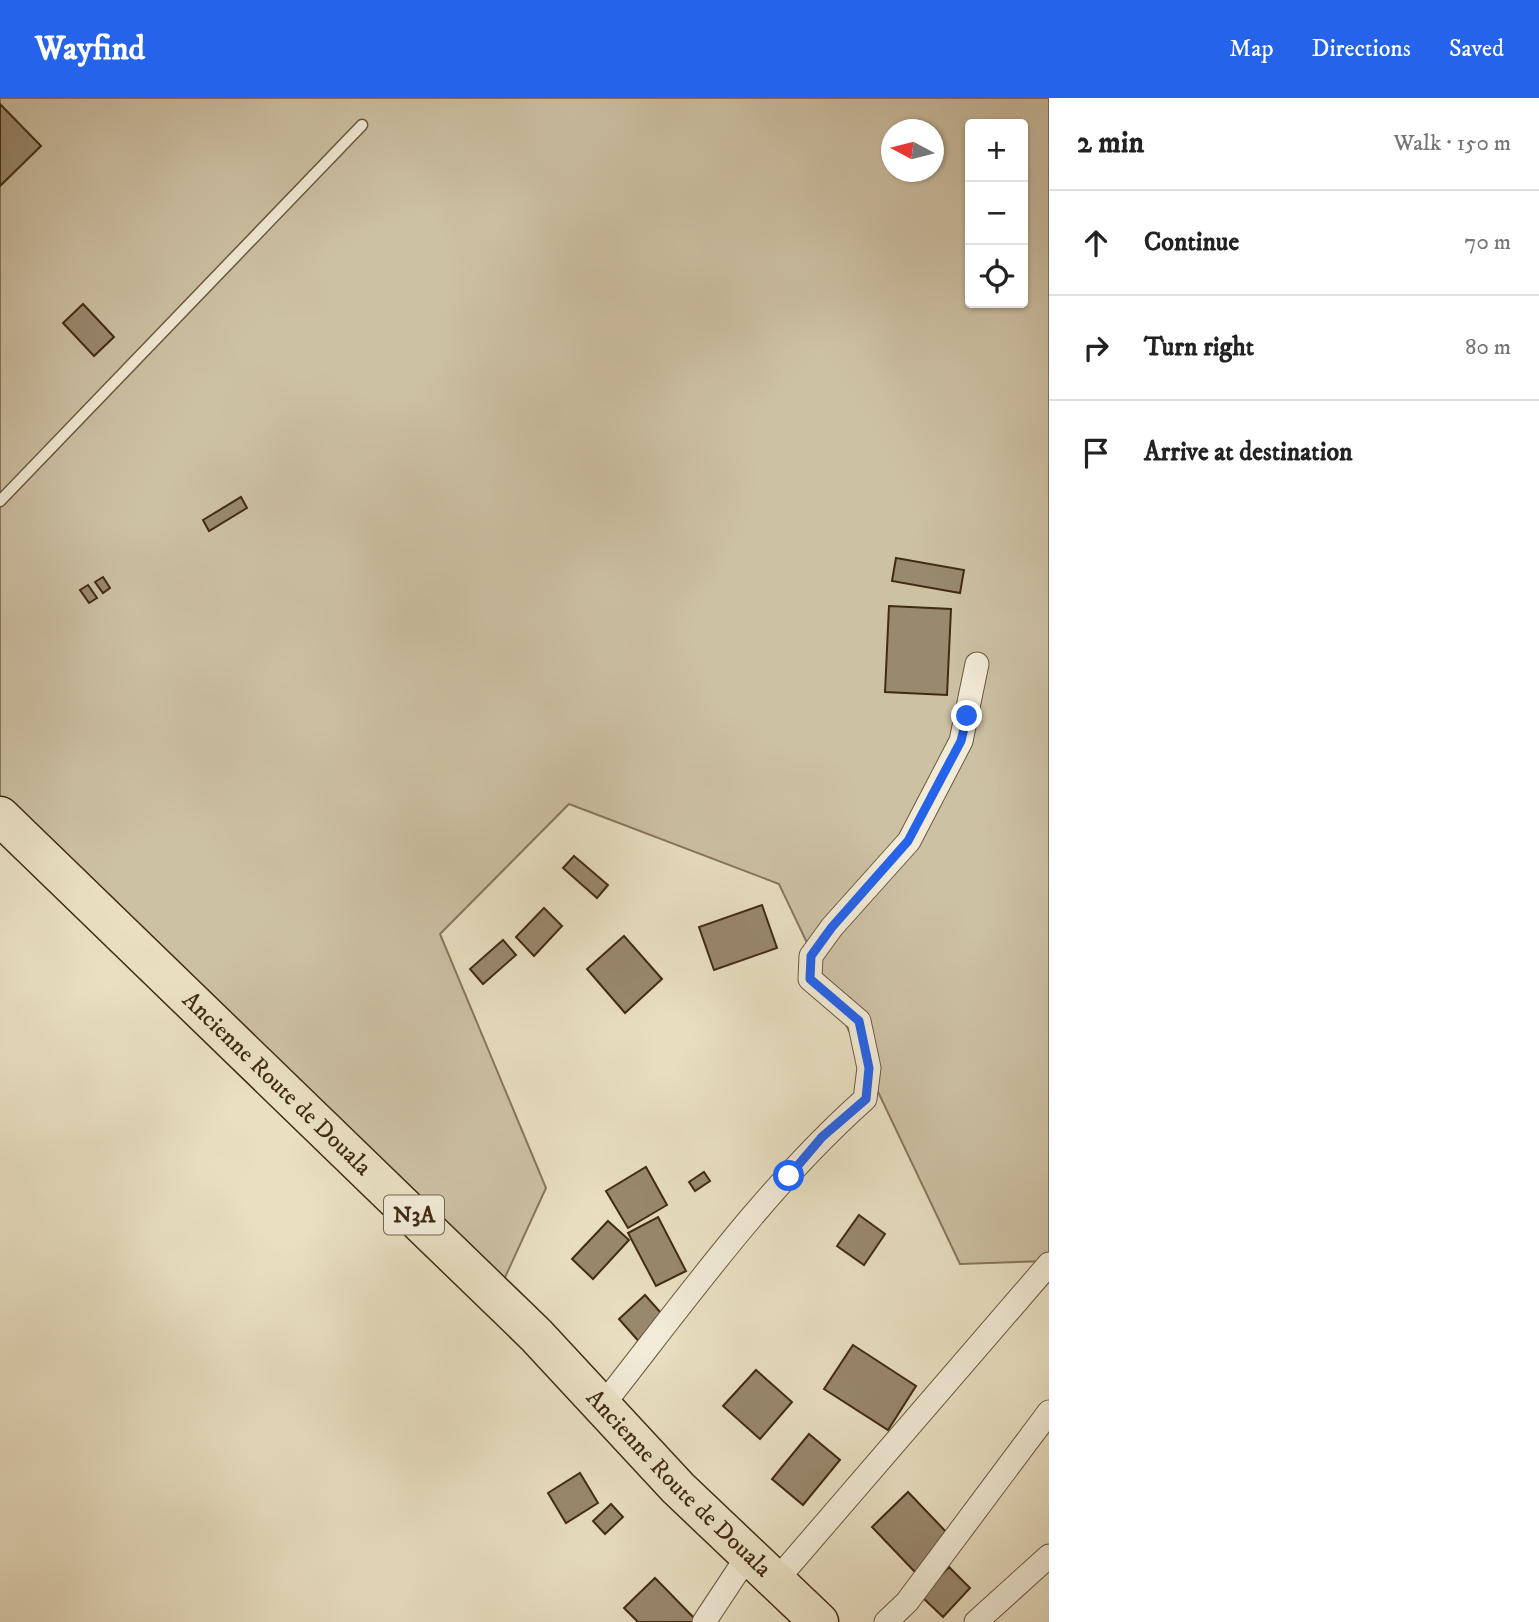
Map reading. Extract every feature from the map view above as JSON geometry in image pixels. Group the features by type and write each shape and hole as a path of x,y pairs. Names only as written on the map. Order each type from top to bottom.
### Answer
{"highway":[{"name":"Ancienne Route de Douala","path":"0,816 347,1149 536,1335 678,1488 747,1557 819,1622"}],"street":[{"path":"601,1406 755,1214 822,1137 866,1099 869,1068 859,1021 810,979 811,956 832,927 908,841 961,741 977,664"},
{"path":"775,1583 1049,1264"},
{"path":"886,1622 907,1602 1049,1412"},
{"path":"976,1622 1049,1556"},
{"path":"704,1622 747,1557"}],"lane":[{"path":"0,501 362,125"}],"shaded area":[{"path":"0,98 1049,98 1049,1261 960,1264 779,884 569,804 440,934 546,1188 490,1310 0,824"}],"building":[{"path":"0,104 41,146 0,186"},
{"path":"83,304 114,337 94,356 63,323"},
{"path":"241,497 247,508 209,531 203,520"},
{"path":"896,558 964,570 960,593 892,581"},
{"path":"103,577 110,588 103,593 95,582"},
{"path":"88,585 97,598 89,603 80,590"},
{"path":"889,606 951,609 947,695 885,692"},
{"path":"574,856 608,885 597,898 563,868"},
{"path":"762,905 777,948 714,970 699,927"},
{"path":"544,908 562,926 534,956 516,937"},
{"path":"624,936 662,979 625,1013 587,969"},
{"path":"503,940 516,955 483,984 470,969"},
{"path":"646,1167 667,1205 628,1228 606,1191"},
{"path":"704,1172 710,1181 695,1191 689,1182"},
{"path":"859,1215 885,1234 864,1265 837,1246"},
{"path":"658,1217 686,1271 656,1286 628,1233"},
{"path":"608,1221 629,1240 593,1279 572,1259"},
{"path":"645,1295 668,1321 642,1345 619,1319"},
{"path":"853,1345 916,1386 888,1430 824,1389"},
{"path":"756,1370 792,1402 760,1439 723,1406"},
{"path":"809,1434 840,1460 803,1505 772,1479"},
{"path":"580,1473 598,1503 566,1523 548,1493"},
{"path":"908,1492 951,1537 915,1572 872,1527"},
{"path":"611,1504 623,1517 605,1534 593,1521"},
{"path":"949,1567 970,1588 943,1617 921,1596"},
{"path":"655,1578 697,1622 638,1622 624,1608"}],"route":[{"path":"789,1176 822,1137 866,1099 869,1068 859,1021 810,979 811,956 832,927 908,841 961,741 967,716"}]}
